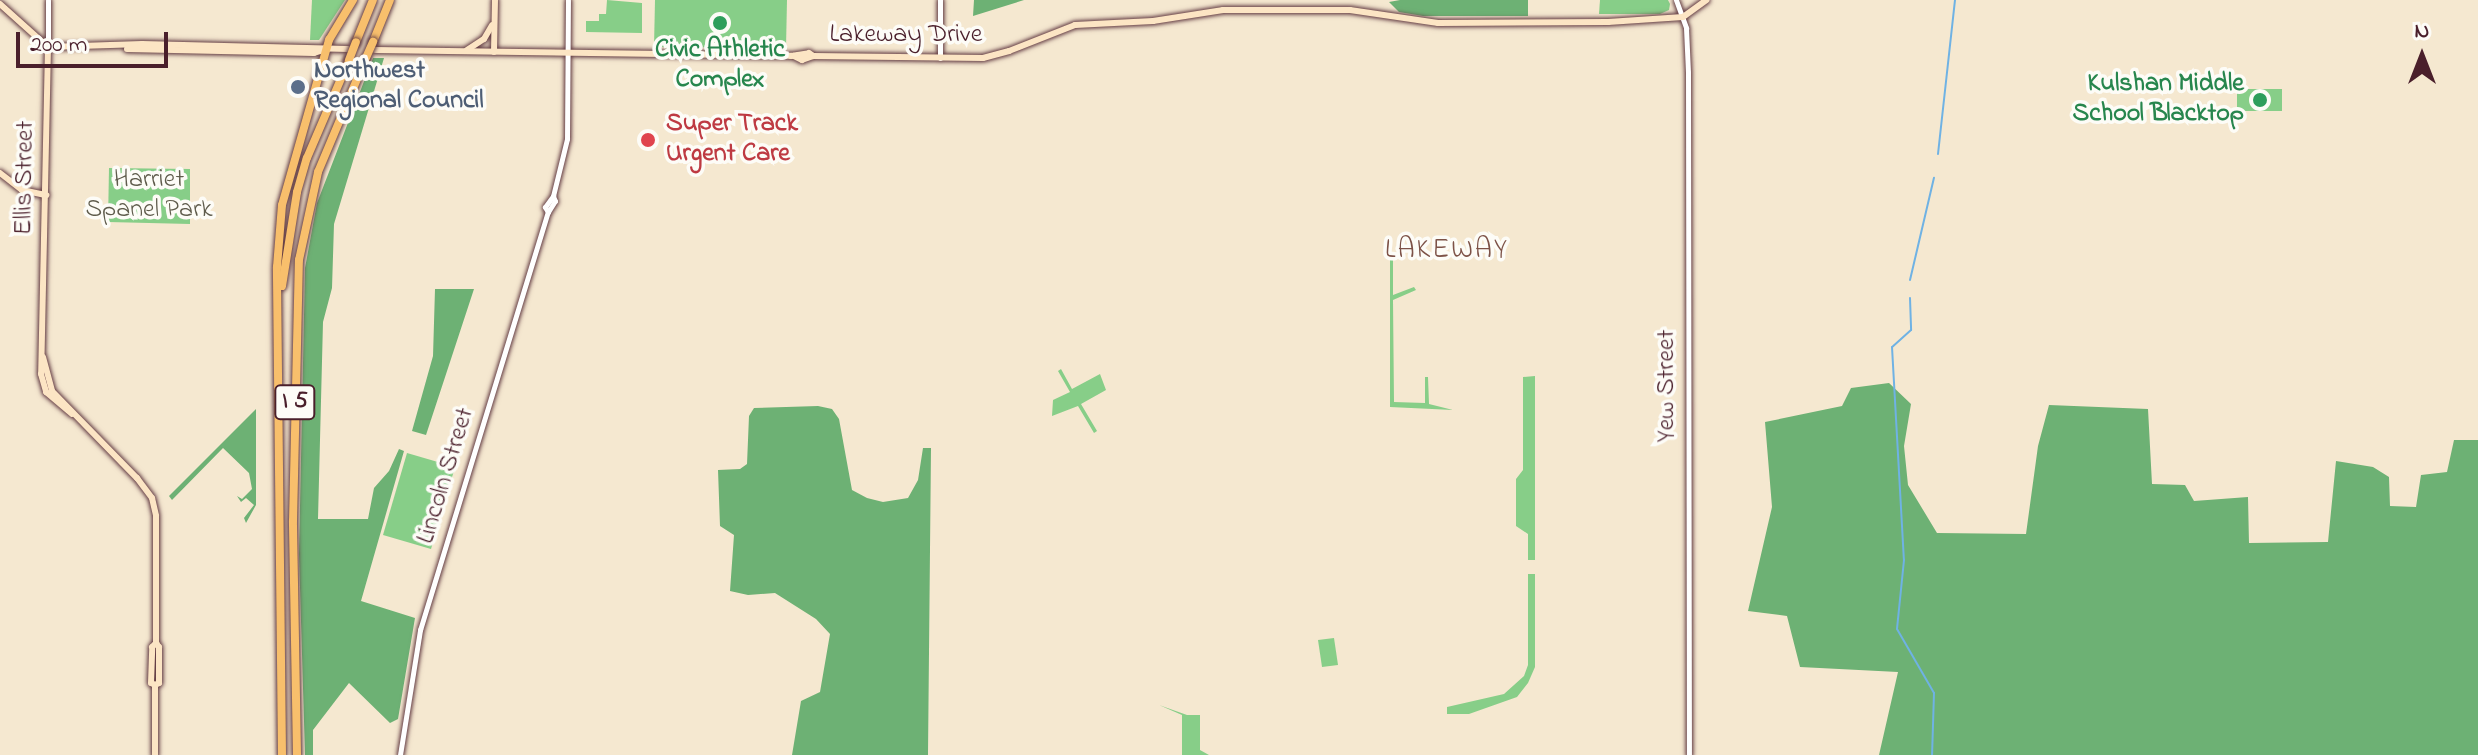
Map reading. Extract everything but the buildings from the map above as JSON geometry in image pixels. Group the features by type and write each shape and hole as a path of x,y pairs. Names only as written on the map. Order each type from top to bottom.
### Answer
{"highway":[{"path":"280,355 277,267 282,205 327,49 353,0"},
{"name":"I 5","path":"282,755 282,282 297,192 307,158 349,60 360,47 373,0"},
{"name":"I 5","path":"297,755 293,521 299,260 318,172 391,0"}],"main road":[{"path":"494,52 495,0"},
{"path":"1683,17 1706,0"},
{"path":"0,4 48,47 318,53 327,49"},
{"name":"Lakeway Drive","path":"374,46 494,52 794,56 809,53 813,56 940,58 999,54 1080,24 1153,21 1223,10 1350,10 1438,23 1608,22 1683,17"},
{"path":"464,51 487,36 494,18"},
{"path":"123,48 142,44 348,49"},
{"path":"197,52 216,45"},
{"name":"Ellis Street","path":"48,47 41,374 46,388 144,485 154,506 156,643 159,647 159,683 155,685 155,755"},
{"path":"0,173 22,190 46,195"}],"street":[{"name":"Ellis Street","path":"48,0 48,47"},
{"name":"Lincoln Street","path":"400,755 420,630 548,212 553,208 553,196 566,148 568,0"},
{"path":"940,0 940,58"},
{"name":"Yew Street","path":"1676,0 1683,17 1688,72 1689,755"}],"green space":[{"path":"312,0 345,0 319,40 310,40"},
{"path":"607,0 642,3 642,33 586,32 586,21 599,21 599,14 606,14"},
{"name":"Civic Athletic Complex","path":"655,0 787,0 786,48 654,47"},
{"path":"974,0 1024,0 973,16"},
{"path":"1528,0 1528,16 1423,16 1399,12 1389,2"},
{"path":"1600,0 1668,0 1670,4 1669,10 1660,14 1599,14"},
{"path":"373,58 384,58 334,224 332,288 323,322 318,519 368,519 374,488 389,471 399,449 404,451 361,601 415,618 398,719 390,723 349,683 313,730 313,755 305,755 299,554 305,268 317,203"},
{"name":"Kulshan Middle School Blacktop","path":"2237,89 2282,89 2282,111 2237,111"},
{"name":"Harriet Spanel Park","path":"109,168 190,169 190,224 108,222"},
{"path":"1390,255 1398,255 1393,260 1393,295 1414,287 1416,290 1393,300 1394,402 1425,403 1425,377 1428,377 1429,404 1453,410 1390,407"},
{"path":"435,289 474,289 426,435 412,431 433,356"},
{"path":"1061,369 1072,389 1100,374 1106,390 1081,404 1097,431 1094,433 1078,406 1052,416 1053,400 1070,392 1058,371"},
{"path":"1535,376 1535,560 1528,560 1528,534 1516,526 1516,479 1523,470 1523,377"},
{"path":"1889,383 1911,404 1904,446 1908,485 1937,533 2026,534 2038,446 2049,405 2148,409 2152,484 2185,485 2194,501 2248,497 2249,543 2328,542 2336,461 2373,467 2389,477 2390,506 2416,507 2421,475 2447,472 2454,440 2478,440 2478,755 1879,755 1898,672 1800,667 1787,616 1748,611 1772,507 1765,422 1842,406 1851,388"},
{"path":"818,406 832,409 839,419 852,490 867,498 883,502 908,498 918,480 923,448 931,448 928,755 792,755 801,701 820,692 830,634 816,619 775,593 748,595 730,591 734,535 720,526 718,470 740,469 747,464 749,416 754,408"},
{"path":"256,409 256,505 246,523 244,518 254,505 246,498 241,502 237,496 242,499 252,489 249,473 223,448 172,500 169,496"},
{"path":"407,453 455,467 431,549 383,535"},
{"path":"1528,574 1535,574 1535,667 1528,683 1517,697 1469,714 1447,714 1447,707 1504,694 1524,676 1528,665"},
{"path":"1334,638 1338,665 1322,667 1318,640"},
{"path":"1159,705 1187,715 1200,715 1200,750 1209,755 1182,755 1182,715"}],"waterway":[{"path":"1938,154 1955,0"},
{"path":"1910,280 1934,178"},
{"path":"1910,298 1911,330 1892,347 1904,560 1897,629 1934,693 1932,755"}],"place":[{"name":"Civic Athletic Complex","path":"720,23"},
{"name":"Northwest Regional Council","path":"298,87"},
{"name":"Kulshan Middle School Blacktop","path":"2260,100"},
{"name":"Super Track Urgent Care","path":"648,140"}],"district":[{"name":"LAKEWAY","path":"1447,251"}]}
